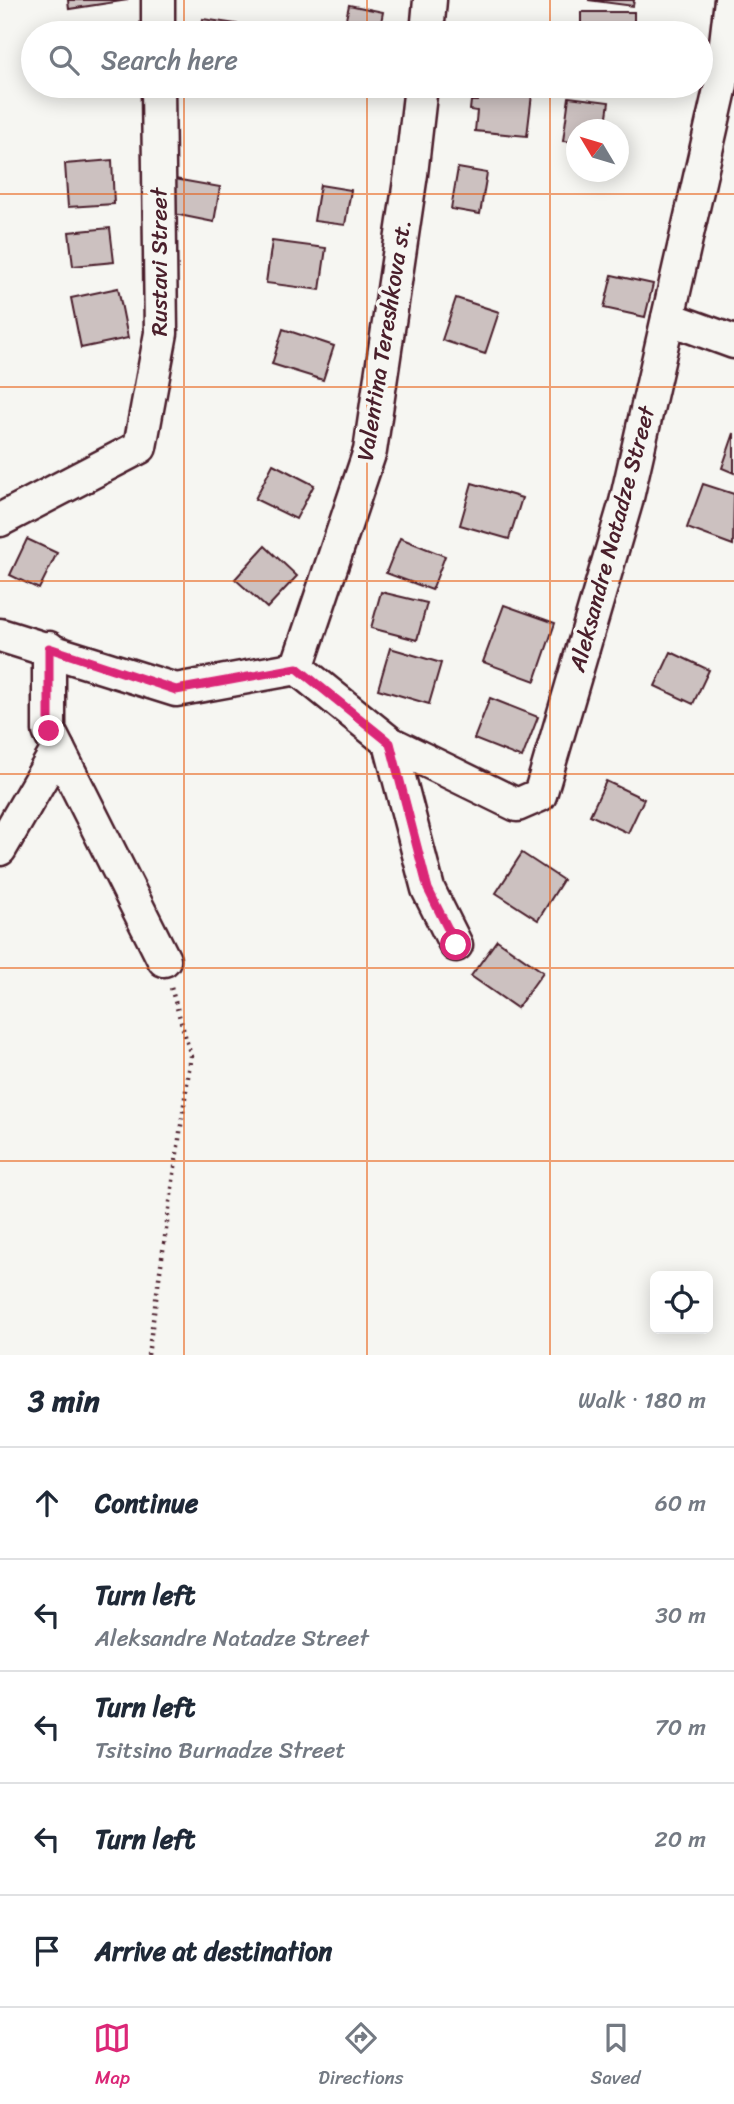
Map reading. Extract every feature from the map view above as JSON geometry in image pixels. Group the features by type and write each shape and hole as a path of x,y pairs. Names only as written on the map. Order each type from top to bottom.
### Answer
{"street":[{"path":"158,0 158,21"},
{"path":"428,21 430,0"},
{"name":"Aleksandre Natadze Street","path":"297,668 390,743 517,805 540,795 626,502 721,85 731,0"},
{"name":"Rustavi Street","path":"0,520 141,447 161,333 158,98"},
{"name":"Valentina Tereshkova st.","path":"297,668 370,451 420,98"},
{"path":"668,318 734,342"},
{"path":"0,635 49,648 176,690 297,668"},
{"path":"49,648 49,731 163,960"},
{"path":"390,743 428,889 456,945"},
{"path":"0,849 58,749"}],"path":[{"path":"148,1355 191,1056 163,960"}],"building":[{"path":"68,0 128,0 69,9"},
{"path":"588,0 634,0 633,6"},
{"path":"349,5 383,12 381,21 346,21"},
{"path":"581,12 634,12 634,21 581,21"},
{"path":"478,98 532,98 527,136 475,131 477,111 470,110 471,101 478,101"},
{"path":"569,98 609,102 607,119 566,119"},
{"path":"566,119 566,141 563,141"},
{"path":"112,160 114,204 68,207 65,164"},
{"path":"458,168 487,173 480,214 451,209"},
{"path":"175,179 220,187 214,222 169,213"},
{"path":"320,185 351,190 345,225 314,221"},
{"path":"110,228 114,262 73,266 69,232"},
{"path":"272,241 326,248 320,290 266,283"},
{"path":"612,275 653,284 645,317 604,308"},
{"path":"118,288 128,338 81,348 71,298"},
{"path":"456,298 499,312 485,354 442,340"},
{"path":"283,329 334,346 323,380 272,364"},
{"path":"734,433 734,473 722,468"},
{"path":"273,464 314,485 296,519 255,499"},
{"path":"472,483 522,498 509,539 460,525"},
{"path":"703,484 734,494 733,545 687,528"},
{"path":"400,538 445,556 432,590 386,573"},
{"path":"27,539 57,553 39,589 10,575"},
{"path":"265,546 297,576 267,608 235,579"},
{"path":"381,592 427,603 417,640 371,628"},
{"path":"504,605 555,623 535,681 483,662"},
{"path":"390,648 441,663 429,704 378,689"},
{"path":"671,652 709,670 693,704 655,686"},
{"path":"490,698 538,717 522,758 474,739"},
{"path":"606,781 644,799 628,833 590,815"},
{"path":"522,853 563,880 538,920 496,893"},
{"path":"497,940 543,972 517,1008 471,976"}],"route":[{"path":"49,731 49,648 176,690 297,668 390,743 428,889 456,945"}]}
